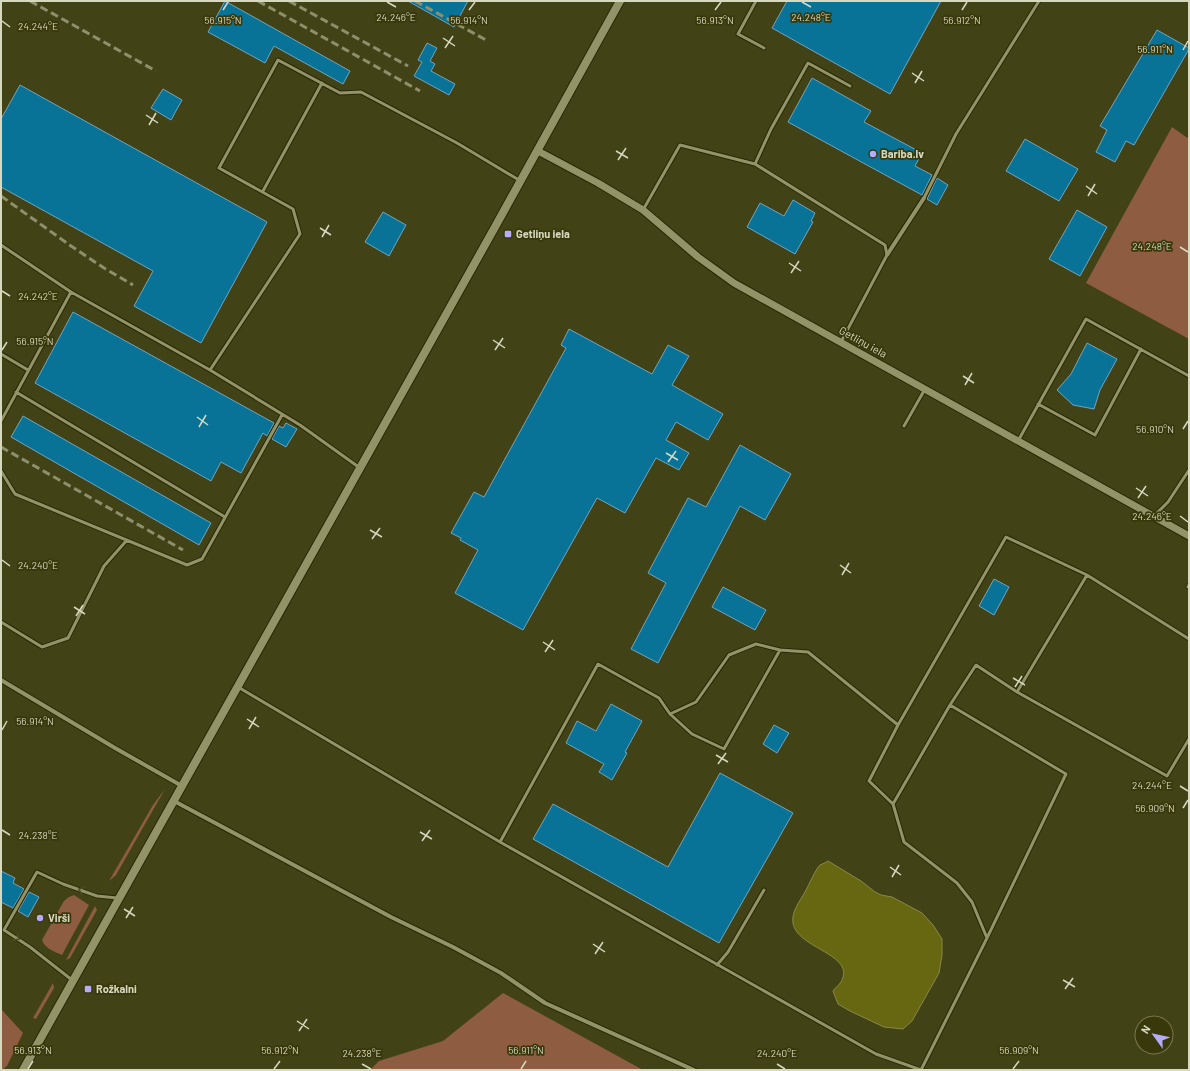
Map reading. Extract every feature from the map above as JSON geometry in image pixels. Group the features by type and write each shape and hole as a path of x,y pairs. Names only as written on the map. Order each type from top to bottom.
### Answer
{"main road":[{"path":"23,1070 538,151 620,1"}],"street":[{"name":"Getliņu iela","path":"538,151 598,183 643,210 698,257 734,283 1189,536"},
{"path":"888,255 924,198"},
{"path":"1,680 182,786"},
{"path":"174,801 501,973 545,1003 694,1070"}],"lane":[{"path":"756,1 738,34 764,48"},
{"path":"924,198 956,134 1039,1"},
{"path":"210,370 300,234 293,209 220,168 278,60 340,93 361,92 457,144 521,181"},
{"path":"755,164 771,129 808,63 850,86"},
{"path":"263,191 322,83"},
{"path":"643,210 680,145 755,164 885,245 888,255 841,343"},
{"path":"1,245 71,292 210,370 320,439 360,468"},
{"path":"1,421 71,292"},
{"path":"1018,441 1086,319 1189,376"},
{"path":"1038,404 1095,435 1141,349"},
{"path":"1,354 28,370"},
{"path":"904,426 925,390"},
{"path":"16,392 225,518"},
{"path":"1,470 15,494 188,565 202,559 282,415"},
{"path":"1154,516 1168,502 1189,470"},
{"path":"987,938 972,902 957,883 904,842 893,804 869,781 898,725 1006,538 1087,575 1189,639"},
{"path":"1,622 42,647 68,638 104,566 127,540"},
{"path":"1017,692 1087,575"},
{"path":"670,714 696,702 729,655 756,644 780,650 808,652 898,725"},
{"path":"500,842 598,664 659,698 670,714 692,734 724,749 780,650"},
{"path":"893,804 950,705 976,665 1017,692 1167,776 1189,739"},
{"path":"238,687 500,842 717,965 876,1054 921,1070 987,938 1066,774 950,705"},
{"path":"73,981 30,947 4,930 37,872 63,884 97,896 119,898"},
{"path":"717,965 728,952 764,890"}],"shaded area":[{"path":"1172,127 1189,139 1189,339 1086,283"},
{"path":"165,789 116,875 109,881 153,805"},
{"path":"828,861 861,881 875,892 892,897 922,913 933,925 942,939 942,955 939,973 912,1021 903,1029 884,1027 838,1004 833,991 841,982 844,972 841,965 834,958 804,939 797,932 793,923 793,915 798,903 818,867"},
{"path":"74,895 89,905 62,955 47,947 42,940 64,901"},
{"path":"95,906 97,910 70,958 66,960"},
{"path":"53,983 54,988 36,1019 33,1018"},
{"path":"503,993 643,1070 370,1070 379,1061 443,1041"},
{"path":"1,1009 23,1033 7,1066 2,1070"}],"building":[{"path":"225,1 350,71 343,84 274,46 265,63 208,32"},
{"path":"408,1 468,1 454,27"},
{"path":"787,1 941,1 890,94 772,28"},
{"path":"1157,30 1189,49 1134,145 1126,141 1115,162 1096,152 1107,130 1100,126"},
{"path":"427,43 437,48 430,61 435,64 431,71 455,84 449,95 414,76 422,62 418,60"},
{"path":"812,78 871,111 864,122 922,153 915,166 932,175 922,195 788,122"},
{"path":"20,85 267,222 201,343 134,306 153,271 1,187 1,119"},
{"path":"163,89 182,100 171,120 151,108"},
{"path":"1025,139 1078,169 1059,201 1006,171"},
{"path":"937,178 948,185 937,205 927,199"},
{"path":"793,200 815,213 811,221 813,222 795,254 747,227 760,203 784,216"},
{"path":"1077,210 1107,227 1080,276 1049,259"},
{"path":"383,212 406,225 389,256 365,242"},
{"path":"73,312 274,423 267,436 263,433 241,473 221,462 211,481 35,383"},
{"path":"569,329 652,374 668,345 689,356 672,385 723,414 708,440 676,422 666,440 689,453 679,470 656,458 625,513 597,498 523,630 455,593 478,550 451,533 474,492 484,497 566,348 561,345"},
{"path":"1087,343 1117,359 1100,390 1094,409 1073,405 1057,390 1071,374"},
{"path":"23,416 211,523 199,545 11,437"},
{"path":"286,423 297,429 286,447 272,439 279,426 283,428"},
{"path":"740,445 791,474 765,520 740,506 658,663 631,649 666,583 648,573 688,498 706,507"},
{"path":"994,579 1009,587 994,615 979,606"},
{"path":"723,587 766,610 755,630 712,607"},
{"path":"611,704 642,721 612,780 599,772 604,764 566,743 577,721 596,731"},
{"path":"774,725 789,733 777,753 763,744"},
{"path":"720,773 793,813 719,943 533,839 553,804 668,867"},
{"path":"1,871 15,878 13,883 24,889 13,908 1,902"},
{"path":"29,892 39,897 28,917 18,911"}],"railway":[{"path":"30,1 156,71"},
{"path":"258,1 420,91"},
{"path":"289,1 408,66"},
{"path":"415,1 486,40"},
{"path":"1,196 71,246 133,285"},
{"path":"1,447 183,550"}],"place":[{"name":"Bariba.lv","path":"873,154"},
{"name":"Getliņu iela","path":"508,234"},
{"name":"Virši","path":"40,918"},
{"name":"Rožkalni","path":"88,989"}]}
